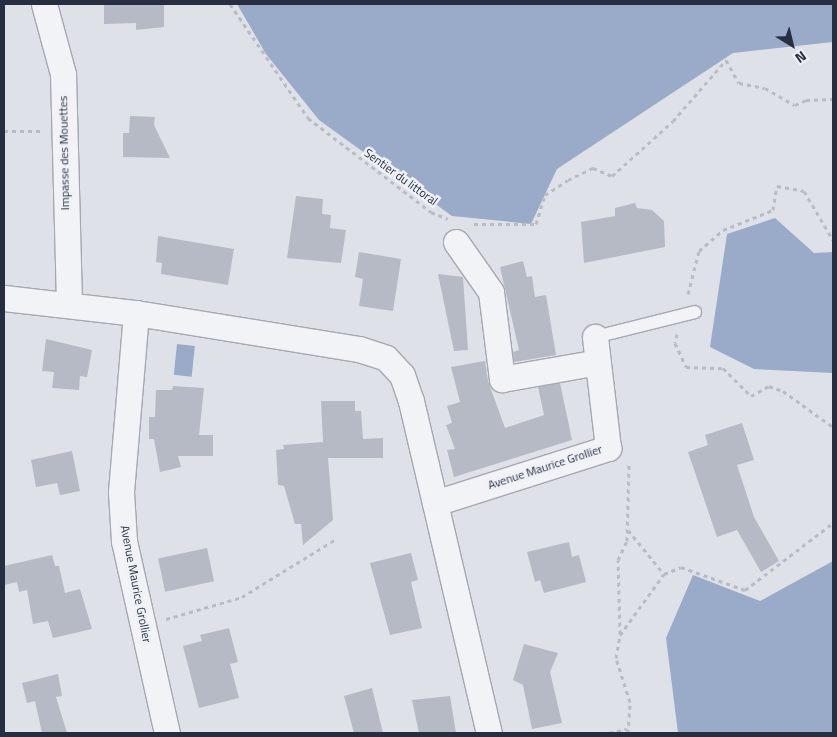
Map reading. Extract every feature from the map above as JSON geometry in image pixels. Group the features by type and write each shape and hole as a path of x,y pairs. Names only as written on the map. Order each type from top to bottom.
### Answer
{"street":[{"name":"Impasse des Mouettes","path":"44,4 63,74 62,130 69,304"},
{"path":"459,229 491,292 502,379 596,350"},
{"path":"4,298 136,313 359,349 386,358 402,375 411,402 489,733"},
{"name":"Avenue Maurice Grollier","path":"136,313 121,492 124,541 167,733"},
{"name":"Avenue Maurice Grollier","path":"435,503 608,448 596,350"}],"lane":[{"path":"596,350 682,315 695,312"}],"path":[{"name":"Sentier du littoral","path":"230,4 308,118 431,212 459,229 536,224 545,195 593,168 612,176 672,121 726,60 739,83 765,88 795,105 806,100 833,99"},
{"path":"4,131 62,130"},
{"path":"832,426 813,411 769,386 751,396 723,368 686,367 675,343 699,251 723,230 772,210 777,186 804,191 833,240"},
{"path":"628,733 630,702 616,658 620,635 618,560 628,530 629,451"},
{"path":"620,635 664,574 681,567 746,590 828,524 833,523"},
{"path":"628,530 664,574"},
{"path":"143,626 242,597 336,538"},
{"path":"609,733 627,729"}],"water":[{"path":"237,4 833,4 833,42 733,53 557,169 531,224 452,216 319,120 266,54"},
{"path":"775,218 814,253 833,252 833,373 754,369 710,347 727,234"},
{"path":"177,344 195,346 192,377 174,375"},
{"path":"833,561 833,733 678,733 666,638 693,575 760,601"}],"building":[{"path":"104,4 164,4 164,27 136,30 136,23 104,24"},
{"path":"130,116 155,117 154,125 170,158 123,157 123,133 129,133"},
{"path":"296,196 323,199 322,214 331,215 330,228 346,230 341,263 287,258"},
{"path":"635,203 637,208 652,210 664,221 665,247 584,263 581,222 615,216 615,208"},
{"path":"158,236 234,249 228,285 161,274 162,263 156,262"},
{"path":"359,252 401,259 393,311 359,306 363,279 355,277"},
{"path":"523,261 527,277 532,276 535,297 546,295 556,355 514,362 513,352 519,350 500,267"},
{"path":"438,274 463,277 468,350 454,351"},
{"path":"46,339 92,350 87,377 80,376 79,390 52,388 54,372 42,371"},
{"path":"485,361 488,381 505,428 544,415 538,387 560,383 572,440 454,477 447,450 455,449 446,425 452,423 447,406 460,402 451,367"},
{"path":"173,386 204,388 199,435 213,435 213,456 178,456 181,467 160,472 154,439 149,439 149,417 155,417 156,390 172,390"},
{"path":"321,401 355,401 355,411 361,411 363,439 383,438 383,458 328,458 333,520 303,545 301,524 295,524 284,486 278,485 276,450 284,449 283,445 323,442"},
{"path":"742,423 754,460 737,465 754,517 779,561 761,572 737,530 717,537 688,452 708,445 705,435"},
{"path":"72,451 80,491 60,495 57,483 36,487 31,460"},
{"path":"569,542 572,557 579,555 586,582 544,593 540,580 535,582 527,552"},
{"path":"207,548 214,581 165,592 158,558"},
{"path":"411,553 418,580 411,582 422,628 390,635 370,563"},
{"path":"52,555 55,566 59,566 65,593 80,589 92,629 53,638 48,621 33,624 27,590 19,592 17,582 4,585 4,566"},
{"path":"229,628 238,662 230,664 239,698 199,708 183,646 202,641 200,635"},
{"path":"524,644 558,653 550,672 562,723 532,729 523,685 513,680"},
{"path":"58,674 62,696 56,697 67,733 42,733 35,701 27,703 22,683"},
{"path":"372,688 383,733 354,733 344,696"},
{"path":"450,696 456,733 419,733 412,700"}]}
